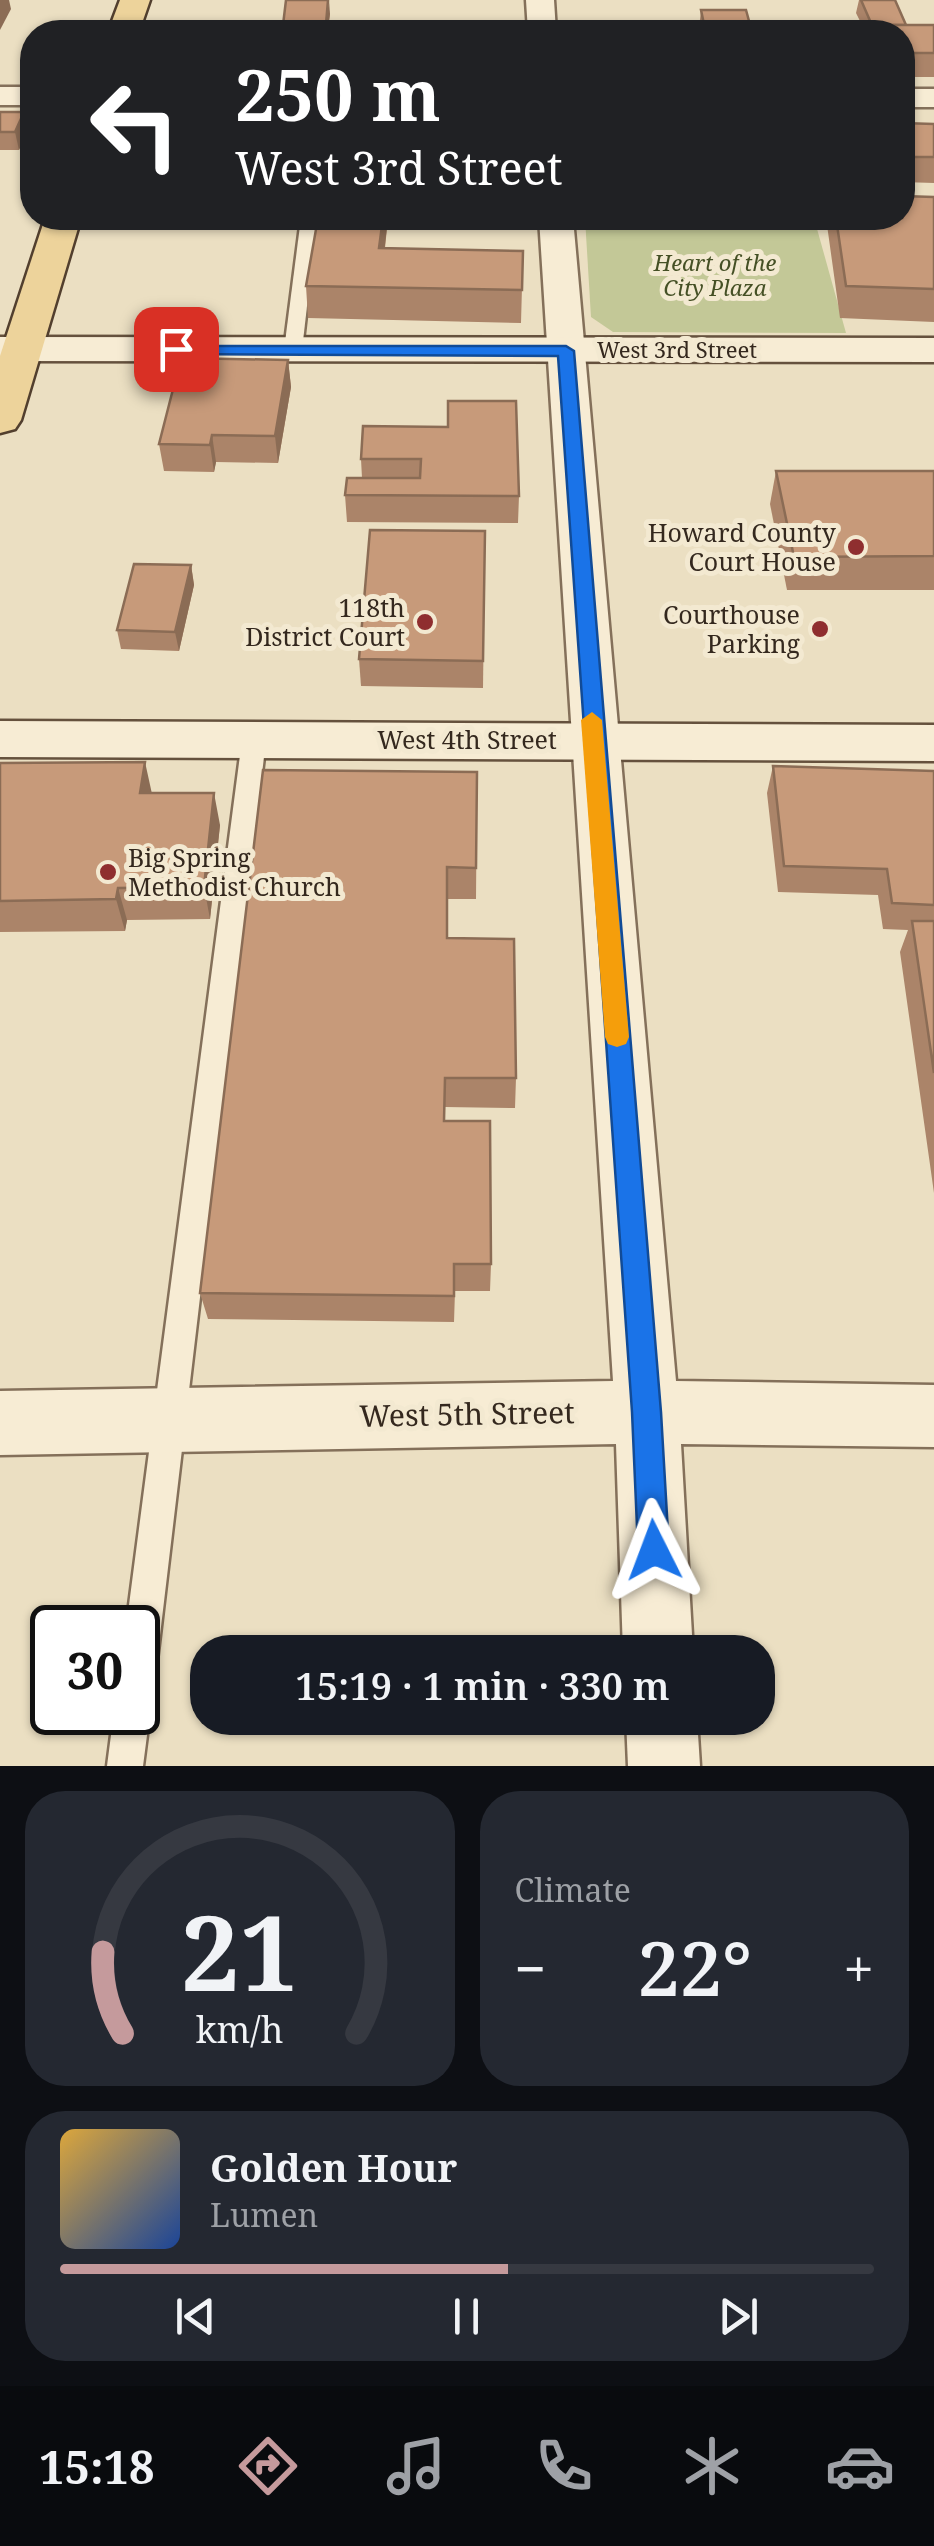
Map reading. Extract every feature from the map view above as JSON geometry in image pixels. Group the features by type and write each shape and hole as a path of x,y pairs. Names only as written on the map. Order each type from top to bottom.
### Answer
{"main road":[{"path":"0,420 10,349 57,230"},
{"name":"West 3rd Street","path":"10,349 934,350"},
{"name":"West 4th Street","path":"0,739 934,743"}],"street":[{"path":"557,230 647,1412 657,1635"},
{"name":"West 5th Street","path":"0,1422 647,1412 934,1416"},
{"path":"663,1735 664,1766"}],"lane":[{"path":"293,350 308,230"},
{"path":"146,1605 254,740"},
{"path":"125,1766 129,1735"}],"green space":[{"name":"Heart of the City Plaza","path":"586,230 817,230 846,333 613,332 591,317"}],"building":[{"path":"286,0 328,0 326,20 284,20"},
{"path":"861,0 895,0 904,20 870,20"},
{"path":"701,10 746,10 749,20 703,20"},
{"path":"915,25 934,25 934,53 915,53"},
{"path":"0,112 20,112 15,132 0,132"},
{"path":"915,123 934,124 934,157 915,157"},
{"path":"915,196 934,197 934,289 846,286 838,230 915,230"},
{"path":"316,230 381,230 379,248 523,251 522,290 306,286"},
{"path":"181,358 288,360 275,436 212,435 210,445 159,444"},
{"path":"448,401 516,401 519,496 345,495 347,478 420,478 421,459 361,459 363,426 448,427"},
{"path":"776,471 934,471 934,556 794,557"},
{"name":"118th District Court","path":"370,530 485,531 483,661 359,659"},
{"path":"134,564 191,565 175,632 117,630"},
{"name":"Big Spring Methodist Church","path":"145,762 140,793 214,793 204,887 118,888 116,899 0,901 0,763"},
{"path":"773,766 934,771 934,905 892,903 887,869 784,866"},
{"path":"263,770 477,772 476,868 447,867 447,938 514,939 516,1078 445,1078 444,1121 490,1121 491,1264 454,1264 454,1296 200,1293"},
{"path":"912,921 934,921 934,1073"}],"slow traffic":[{"path":"592,720 617,1037"}],"place":[{"name":"Howard County Court House","path":"856,547"},
{"name":"118th District Court","path":"425,622"},
{"name":"Courthouse Parking","path":"820,629"},
{"name":"Big Spring Methodist Church","path":"108,872"}],"route":[{"path":"176,349 566,351 647,1412 654,1550"}]}
